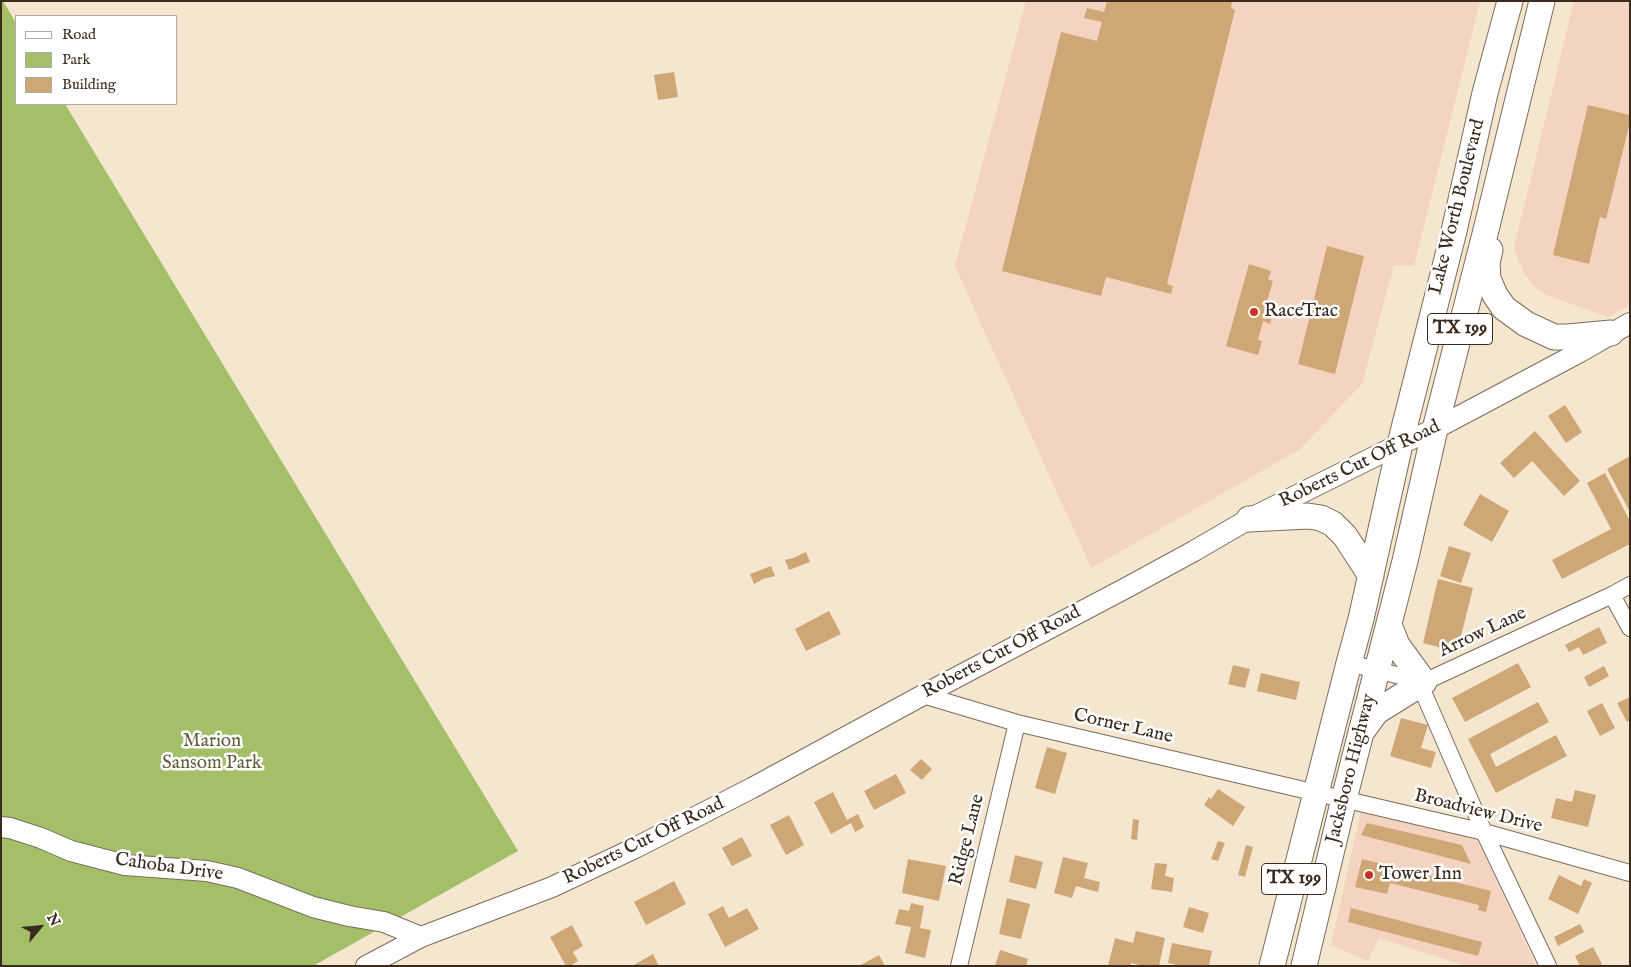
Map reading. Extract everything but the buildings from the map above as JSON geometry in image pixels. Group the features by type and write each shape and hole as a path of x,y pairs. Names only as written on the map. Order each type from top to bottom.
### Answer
{"main road":[{"name":"Lake Worth Boulevard","path":"1362,619 1400,444 1454,231 1485,93 1510,1"},
{"name":"Lake Worth Boulevard","path":"1392,614 1435,429 1542,1"},
{"path":"1486,230 1491,247 1487,263 1488,279 1494,295 1504,308 1526,324 1547,335 1568,338 1620,328"},
{"path":"1249,519 1308,516 1321,518 1333,524 1345,536 1371,576"},
{"path":"1362,732 1376,712 1424,682 1397,645 1392,614"},
{"name":"Jacksboro Highway","path":"1304,966 1344,799 1392,614"},
{"name":"Jacksboro Highway","path":"1272,966 1349,663 1362,619"}],"street":[{"name":"Roberts Cut Off Road","path":"366,966 421,937 543,891 578,875 752,788 1152,574 1249,519 1400,444 1435,429 1580,352 1620,328"},
{"name":"Arrow Lane","path":"1424,682 1630,585"},
{"path":"1612,595 1630,628"},
{"path":"1349,663 1424,682 1424,694 1484,832 1548,966"},
{"name":"Corner Lane","path":"923,695 1017,723 1316,792"},
{"name":"Ridge Lane","path":"959,966 1017,723"},
{"name":"Broadview Drive","path":"1316,792 1484,832 1630,873"},
{"name":"Cahoba Drive","path":"1,827 10,828 71,850 125,865 207,871 238,878 313,907 384,922 421,937"}],"shaded area":[{"path":"1026,1 1480,1 1414,266 1394,265 1362,384 1299,450 1091,568 955,266"},
{"path":"1574,1 1630,1 1630,305 1608,317 1549,296 1537,289 1526,276 1514,248"},
{"name":"Tower Inn","path":"1361,811 1477,839 1536,966 1466,966 1379,938 1368,961 1331,945"}],"green space":[{"name":"Marion Sansom Park","path":"1,1 3,1 15,21 15,105 66,105 518,851 313,966 1,966"}],"place":[{"name":"RaceTrac","path":"1254,312"},
{"name":"Tower Inn","path":"1369,875"}]}
